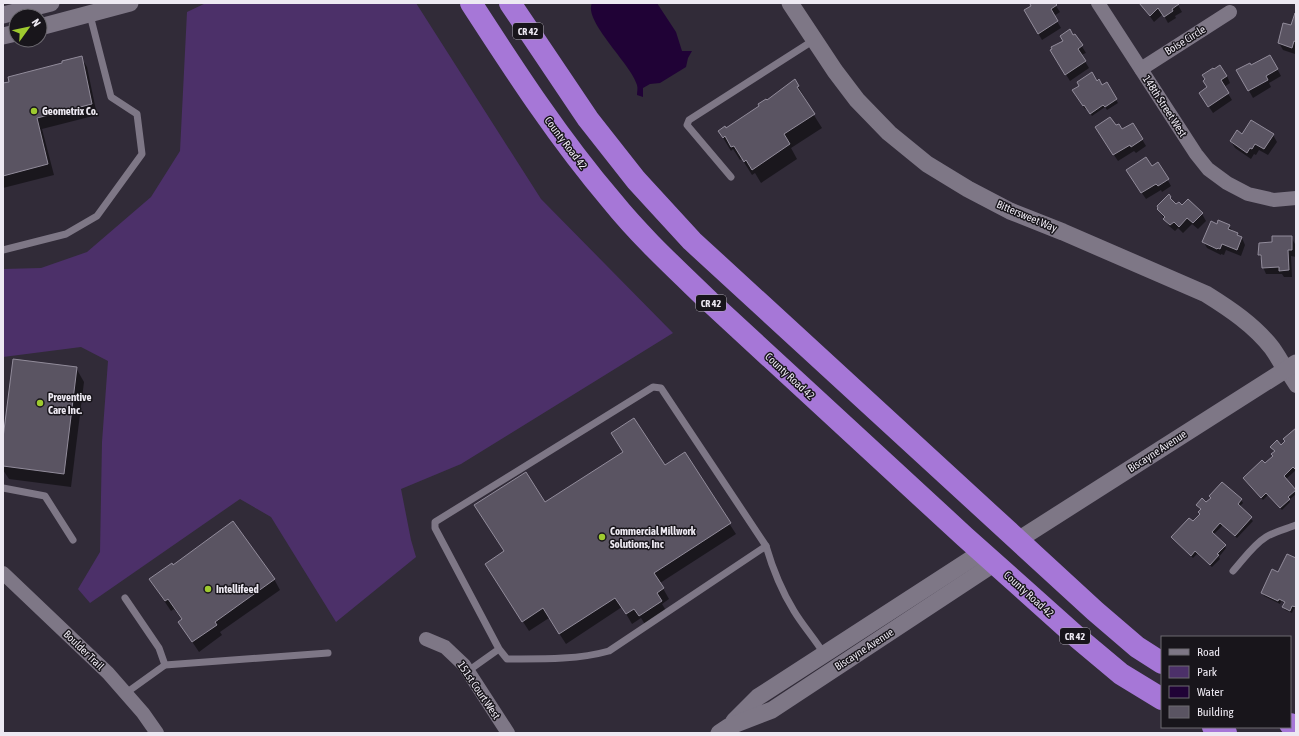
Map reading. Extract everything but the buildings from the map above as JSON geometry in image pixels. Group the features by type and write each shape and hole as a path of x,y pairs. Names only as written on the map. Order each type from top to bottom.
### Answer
{"highway":[{"name":"County Road 42","path":"470,3 561,137 612,202 640,232 709,301 965,538 1100,658 1121,674 1161,698"},
{"name":"CR 42","path":"510,3 588,119 636,180 682,230 739,285 1116,630 1161,662"},
{"path":"1215,728 1226,733"}],"street":[{"path":"3,15 50,3"},
{"path":"48,25 130,3"},
{"name":"Bittersweet Way","path":"790,3 848,88 877,122 927,164 968,189 1010,211 1107,250 1206,294 1226,306 1250,324 1291,366 1296,386"},
{"name":"148th Street West","path":"1098,3 1196,154 1208,169 1227,183 1248,194 1274,200 1296,198"},
{"name":"Boise Circle","path":"1141,69 1230,12"},
{"name":"Biscayne Avenue","path":"1018,540 1291,366"},
{"name":"Biscayne Avenue","path":"724,730 758,697 824,654 988,557"},
{"name":"Biscayne Avenue","path":"724,730 772,710 988,557"},
{"name":"Boulder Trail","path":"3,573 94,659 143,713 156,733"},
{"name":"151st Court West","path":"426,638 445,647 464,665 508,733"}],"lane":[{"path":"3,250 66,234 97,216 142,154 136,114 111,97 90,15"},
{"path":"731,177 687,125 689,120 814,40"},
{"path":"766,546 609,651 598,654 559,658 507,659 499,649 435,528 435,522 653,387 661,388 766,546 776,577 791,605 824,654"},
{"path":"3,488 45,496 73,540"},
{"path":"1233,571 1258,543 1276,532 1296,525"},
{"path":"125,598 159,648 165,665"},
{"path":"468,671 499,649"},
{"path":"126,693 165,665 328,653"}],"green space":[{"path":"206,3 416,3 541,199 673,333 461,464 401,489 411,540 416,557 336,622 271,517 240,499 90,603 78,589 100,552 102,442 108,361 81,347 3,357 3,269 41,268 87,252 151,197 180,151 187,12"}],"water":[{"path":"592,3 657,3 676,32 682,51 692,51 688,58 686,67 660,83 650,84 643,88 643,97 637,95 637,86 633,76 601,32 595,21 591,11"}],"place":[{"name":"Geometrix Co.","path":"34,111"},
{"name":"Preventive Care Inc.","path":"40,403"},
{"name":"Commercial Millwork Solutions, Inc","path":"602,537"},
{"name":"Intellifeed","path":"208,589"}]}
